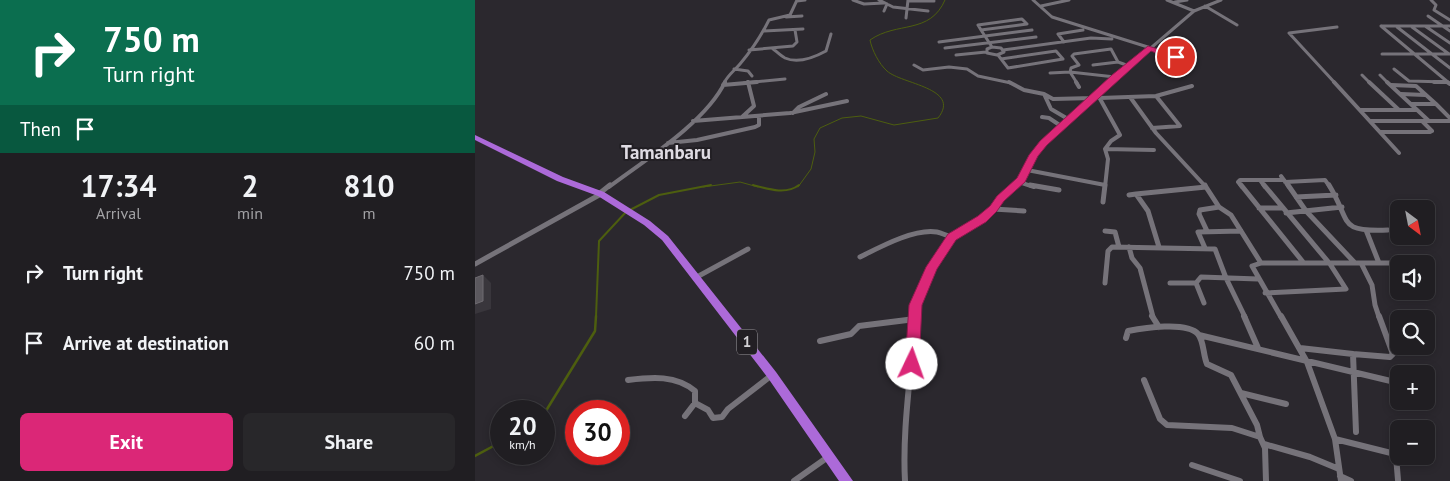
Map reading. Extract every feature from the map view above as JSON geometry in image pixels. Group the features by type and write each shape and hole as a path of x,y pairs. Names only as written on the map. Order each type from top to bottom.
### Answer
{"highway":[{"name":"1","path":"475,137 560,179 601,194 634,214 665,238 772,375 828,457 847,481"}],"street":[{"path":"786,17 790,15 797,0 805,0"},
{"path":"853,0 862,4 886,4 928,10"},
{"path":"879,0 886,4"},
{"path":"906,18 908,0 934,1"},
{"path":"1033,0 1052,18 1162,53 1164,57 1176,57 1186,72"},
{"path":"1041,6 1069,0"},
{"path":"1167,0 1194,11"},
{"path":"1175,2 1187,0"},
{"path":"905,481 903,449 916,305 931,267 952,237 982,219 1019,182 1034,155 1068,119 1096,97 1115,77 1194,11 1221,0"},
{"path":"1431,0 1436,5 1434,10 1450,20"},
{"path":"884,11 886,4"},
{"path":"1205,6 1223,15 1237,26"},
{"path":"475,264 601,194 668,143 709,106 734,69 764,31 770,19 802,16"},
{"path":"1428,16 1450,31"},
{"path":"981,30 1027,24 1022,19 978,25 981,30 990,43 992,47"},
{"path":"1405,22 1426,26 1450,43"},
{"path":"1396,26 1450,68"},
{"path":"1411,26 1449,55"},
{"path":"1449,82 1380,27 1450,26"},
{"path":"1067,33 1072,27"},
{"path":"1337,27 1289,33 1399,153"},
{"path":"764,31 803,29"},
{"path":"749,50 796,44 797,36 795,30"},
{"path":"939,42 1032,30"},
{"path":"1064,42 1058,34 1083,30"},
{"path":"772,48 790,59 810,57 825,51 831,34"},
{"path":"945,48 1036,37"},
{"path":"986,52 987,49 992,47 1003,50 1091,38 1108,38 1149,49"},
{"path":"1070,72 1071,68 1079,65 1072,56 1079,53 1111,49 1118,62"},
{"path":"956,55 986,52 990,55 998,55 1003,53 1003,50"},
{"path":"998,55 1001,60 1008,68 1063,59 1056,51 1001,60"},
{"path":"1383,54 1449,55"},
{"path":"1093,65 1118,62 1129,66"},
{"path":"914,65 923,70 949,67 967,70 977,76 1008,81 1024,90 1044,94 1056,99 1156,96 1192,86"},
{"path":"734,69 748,71 752,76"},
{"path":"1394,69 1409,81 1449,82"},
{"path":"1050,74 1070,72 1115,77"},
{"path":"1070,72 1079,87"},
{"path":"1362,75 1400,110"},
{"path":"1380,75 1429,121"},
{"path":"723,84 737,86 749,82 785,79"},
{"path":"742,117 754,106 749,82"},
{"path":"1391,85 1415,86 1436,104 1450,120"},
{"path":"793,113 799,106 814,102 826,94"},
{"path":"1044,94 1051,109 1068,119"},
{"path":"1401,94 1426,95"},
{"path":"1151,128 1180,126 1156,96"},
{"path":"1096,97 1120,135 1111,141 1105,149"},
{"path":"1131,97 1141,116 1151,128 1178,154 1206,187 1219,207 1231,215 1261,263"},
{"path":"692,121 742,117 759,118 828,107 847,101"},
{"path":"1412,104 1436,104"},
{"path":"1361,110 1417,110"},
{"path":"1042,117 1049,118 1061,126"},
{"path":"668,143 697,140 755,127 759,125 759,118"},
{"path":"1370,121 1450,120"},
{"path":"1381,132 1432,132 1422,121"},
{"path":"1105,149 1154,150"},
{"path":"1103,202 1108,159 1105,149"},
{"path":"1027,170 1105,185"},
{"path":"1283,179 1307,210 1358,263 1372,285 1375,305 1393,354 1390,357 1300,348"},
{"path":"1303,262 1238,182 1240,180 1325,180 1336,195 1349,224 1353,228 1388,230"},
{"path":"1260,180 1330,264 1345,290 1265,293"},
{"path":"1019,182 1035,187 1059,190"},
{"path":"1129,194 1206,187"},
{"path":"1135,194 1140,197 1151,221 1159,247"},
{"path":"1296,197 1336,195"},
{"path":"1207,231 1199,214 1200,210 1219,207"},
{"path":"1286,213 1342,207"},
{"path":"1259,208 1282,208"},
{"path":"993,209 1024,211"},
{"path":"1366,230 1379,262"},
{"path":"1105,231 1115,232 1119,247"},
{"path":"1205,248 1198,232 1241,231"},
{"path":"860,257 880,247 919,234 936,232 952,237"},
{"path":"1129,247 1133,258 1140,268 1153,318 1159,327"},
{"path":"1105,283 1109,248 1205,248 1217,251 1226,278 1258,348"},
{"path":"695,278 747,249"},
{"path":"1340,475 1335,439 1307,362 1265,293 1252,266 1261,263 1390,263"},
{"path":"1196,283 1201,277 1258,279"},
{"path":"1170,283 1196,283"},
{"path":"1196,283 1204,302"},
{"path":"820,341 852,334 859,326 915,319"},
{"path":"1126,338 1127,331 1159,327 1195,330 1199,335 1207,364 1231,375 1257,425 1264,444 1266,481"},
{"path":"1199,335 1390,382"},
{"path":"1353,354 1357,432"},
{"path":"695,403 708,410 713,418 717,419 772,375"},
{"path":"628,380 650,377 669,378 690,385 695,391 695,403 685,416"},
{"path":"1144,380 1160,419 1167,425 1232,428 1260,437"},
{"path":"1241,393 1285,404"},
{"path":"1335,439 1390,453"},
{"path":"1264,444 1303,455 1351,481"},
{"path":"794,481 828,457"},
{"path":"1192,465 1240,481"},
{"path":"1397,465 1398,480"}],"building":[{"path":"483,275 483,301 475,304 475,278"}],"waterway":[{"path":"798,187 811,169 815,152 814,139 820,128 842,118 861,116 894,125 938,118 943,108 942,100 936,93 894,76 887,71 876,57 870,40 880,34 922,23 939,11 945,0"},
{"path":"703,187 740,182 758,187"},
{"path":"630,210 659,195 711,185"},
{"path":"753,185 783,190 799,185"},
{"path":"596,317 599,241 626,212"},
{"path":"553,400 595,331 596,316"},
{"path":"475,456 490,448"}],"district":[{"name":"Tamanbaru","path":"666,152"}],"route":[{"path":"912,364 916,305 931,267 952,237 982,219 993,209 1001,198 1021,180 1034,155 1043,143 1115,77 1151,48 1162,53 1164,57 1176,57"}]}
